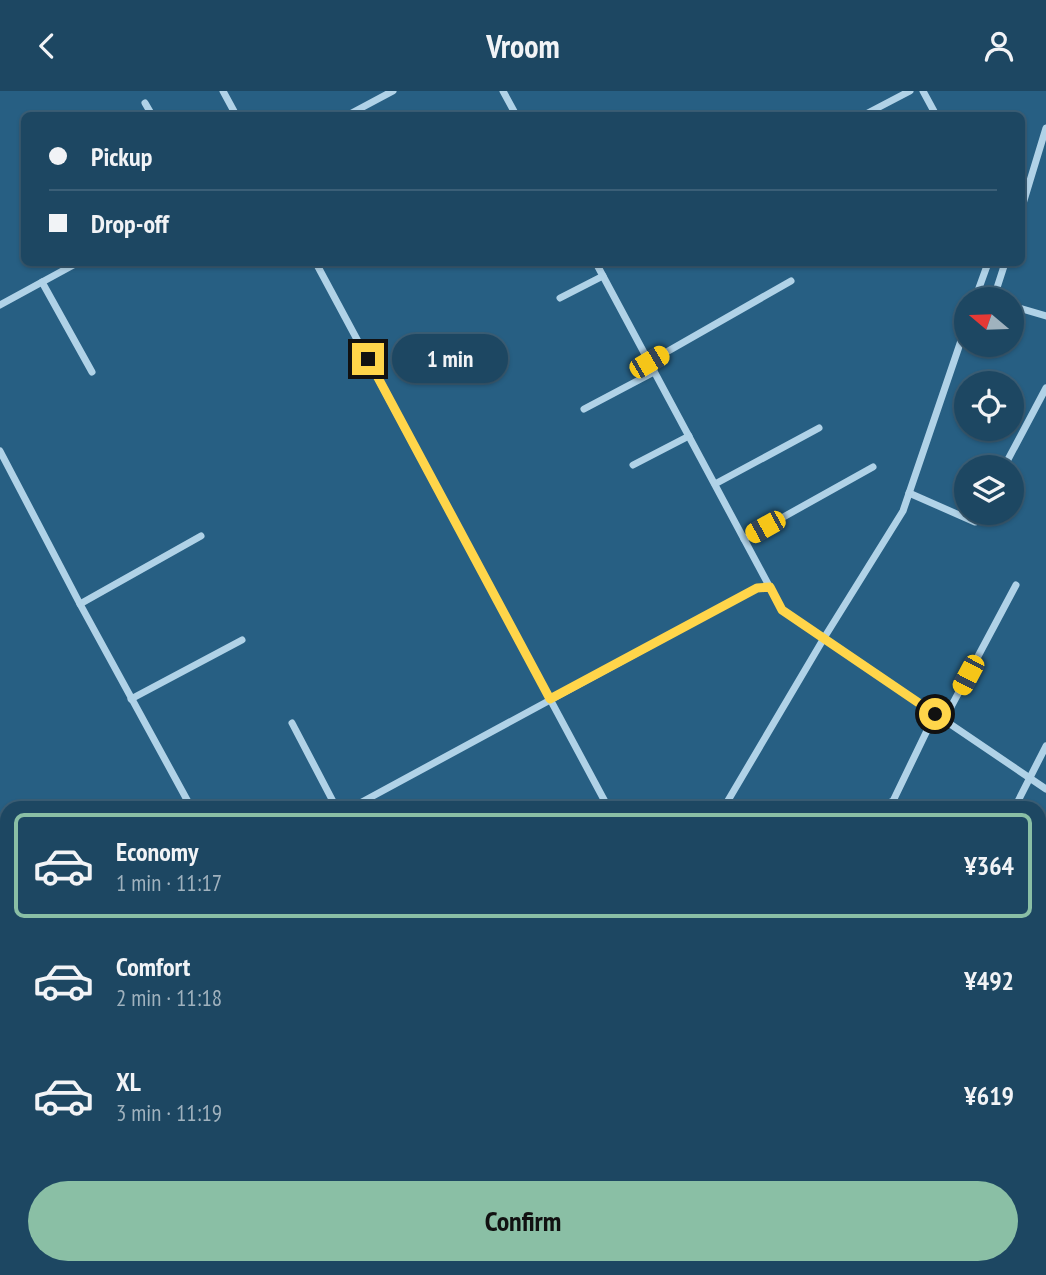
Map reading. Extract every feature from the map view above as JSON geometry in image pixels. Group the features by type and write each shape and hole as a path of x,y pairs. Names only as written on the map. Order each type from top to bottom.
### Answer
{"street":[{"path":"223,91 234,112"},
{"path":"354,112 393,91"},
{"path":"503,91 514,112"},
{"path":"870,112 910,91"},
{"path":"923,91 934,112"},
{"path":"145,103 150,112"},
{"path":"1025,197 1046,128"},
{"path":"0,305 71,266"},
{"path":"318,266 605,801"},
{"path":"598,266 782,610 1046,789"},
{"path":"979,287 987,266"},
{"path":"997,287 1004,266"},
{"path":"560,298 603,276"},
{"path":"649,362 791,281"},
{"path":"42,282 92,372"},
{"path":"1024,310 1046,316"},
{"path":"728,801 903,511 955,357"},
{"path":"584,409 654,372"},
{"path":"1010,455 1046,388"},
{"path":"715,484 819,428"},
{"path":"633,465 689,436"},
{"path":"0,451 188,801"},
{"path":"744,539 873,467"},
{"path":"909,493 954,513"},
{"path":"80,604 201,536"},
{"path":"944,720 1016,585"},
{"path":"364,801 757,588 770,587"},
{"path":"131,699 242,640"},
{"path":"891,801 935,714"},
{"path":"292,723 333,801"},
{"path":"1018,801 1046,746"}],"route":[{"path":"368,359 550,699 757,588 770,587 782,610 935,714"}]}
